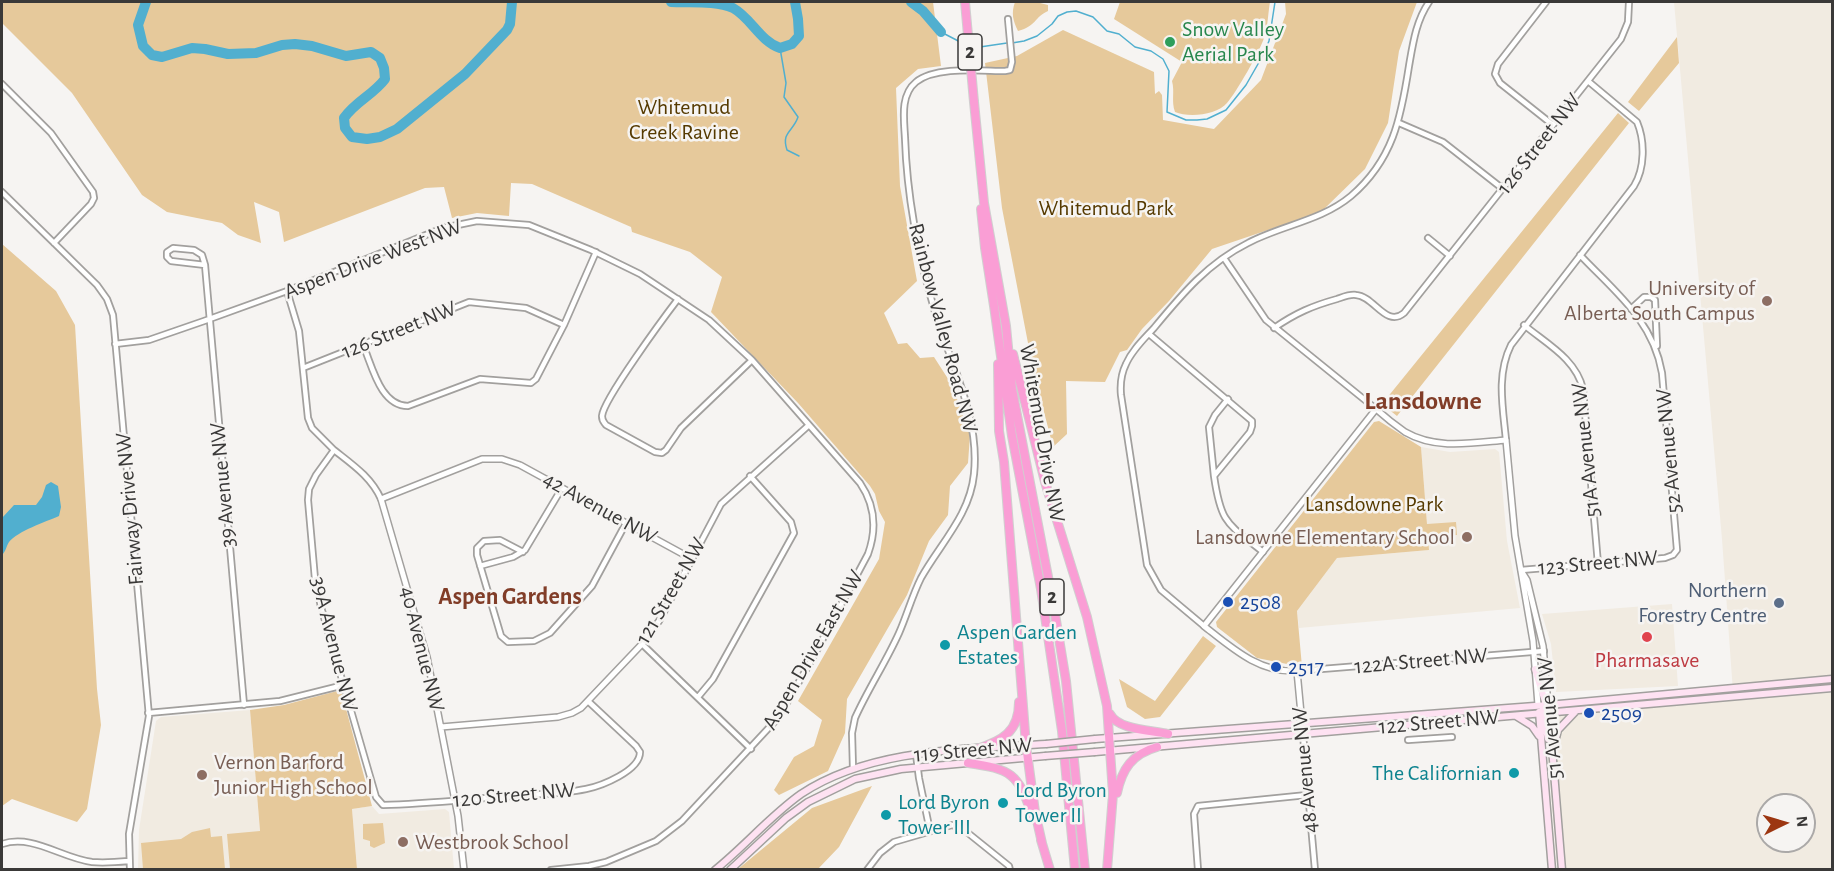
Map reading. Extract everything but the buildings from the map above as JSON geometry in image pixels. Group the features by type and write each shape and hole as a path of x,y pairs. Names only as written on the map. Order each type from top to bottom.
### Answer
{"highway":[{"name":"Whitemud Drive NW","path":"960,2 984,203 1006,326 1012,389 1066,681 1085,870"},
{"name":"Whitemud Drive NW","path":"965,2 984,248 997,321 1012,436 1041,589 1062,731 1075,870"},
{"path":"997,321 999,431 1026,745 1035,812 1042,843"},
{"path":"1006,326 1045,482 1087,617 1107,706 1113,809"},
{"path":"977,749 1001,740 1014,726 1019,706 1019,655"},
{"path":"1107,706 1113,719 1120,724 1168,734"},
{"path":"1107,870 1113,809 1120,778 1125,768 1137,756 1157,747"},
{"path":"968,763 986,765 1008,772 1018,782 1026,797 1050,870"}],"main road":[{"path":"1535,669 1544,705"},
{"name":"122 Street NW","path":"1095,739 1544,705 1833,679"},
{"name":"122 Street NW","path":"1045,756 1833,688"},
{"name":"51 Avenue NW","path":"1544,705 1541,738 1552,870"},
{"path":"1552,752 1558,730 1576,711"},
{"path":"1544,714 1554,776"},
{"name":"51 Avenue NW","path":"1544,714 1552,752 1562,870"},
{"path":"1515,716 1530,724 1541,738"},
{"name":"119 Street NW","path":"715,870 780,810 825,780 853,769 916,754 1095,739"},
{"name":"119 Street NW","path":"730,870 786,818 808,802 855,779 917,768 1045,756"}],"street":[{"path":"1297,671 1276,670 1251,661 1161,590 1151,576 1145,558 1120,388 1122,374 1128,359 1197,278 1255,239 1321,215 1346,200 1374,172 1399,123 1416,31 1429,2"},
{"path":"1546,2 1494,72 1498,81 1553,125"},
{"name":"126 Street NW","path":"1274,328 1304,309 1353,295 1365,298 1389,316 1399,317 1404,313 1619,43 1626,30 1629,2"},
{"name":"Rainbow Valley Road NW","path":"853,769 852,733 855,718 899,633 921,580 958,522 974,477 975,449 972,426 936,314 917,241 906,159 904,107 907,94 913,85 924,77 946,72 1008,71 1012,62 1008,19"},
{"path":"1524,325 1634,186 1641,172 1642,158 1637,122 1588,81"},
{"path":"2,84 51,133 93,192 94,198 91,204 54,243"},
{"path":"1399,123 1443,142 1503,189"},
{"name":"Fairway Drive NW","path":"2,192 98,285 112,309 148,713 148,730 129,834 130,870"},
{"name":"Aspen Drive West NW","path":"116,344 149,340 210,319 287,291 422,235 469,222 494,221 529,225 596,252 640,274 709,320 752,360 864,489 872,508 874,522"},
{"path":"1428,238 1450,256"},
{"path":"173,248 194,250 202,255 205,265 171,261 167,257 167,252 173,248"},
{"path":"363,345 382,391 403,406 480,379 528,384 536,379 564,325 596,252"},
{"name":"52 Avenue NW","path":"1580,255 1647,328 1657,349"},
{"path":"1224,258 1261,314 1274,328 1407,433 1426,441 1449,444 1506,440"},
{"name":"39 Avenue NW","path":"205,265 243,705"},
{"path":"287,291 299,331 308,418 312,428 334,450"},
{"name":"52 Avenue NW","path":"1631,309 1647,296 1655,300 1657,349 1662,373 1677,542 1675,554"},
{"path":"678,299 618,385 604,411 602,420 608,426 655,452 663,453 684,425 752,360"},
{"name":"126 Street NW","path":"303,368 457,305 474,302 526,308 564,325"},
{"name":"51 Avenue NW","path":"1524,325 1513,341 1505,361 1502,385 1514,528 1535,669"},
{"name":"51A Avenue NW","path":"1524,325 1569,361 1580,379 1583,389 1598,564"},
{"path":"1149,334 1249,417 1252,426 1214,476"},
{"path":"1228,399 1209,427 1218,503 1224,518 1233,528 1263,552"},
{"path":"1204,626 1376,409"},
{"name":"121 Street NW","path":"441,727 564,716 577,711 589,702 642,644 659,621 721,504 809,424"},
{"name":"40 Avenue NW","path":"334,450 363,472 381,499 421,635 455,801 464,870"},
{"name":"39A Avenue NW","path":"334,450 313,479 308,500 317,589 376,798"},
{"name":"42 Avenue NW","path":"381,499 477,460 492,458 507,460 692,559"},
{"path":"698,697 713,679 794,529 791,522 750,476"},
{"path":"480,566 523,552 530,545 562,488"},
{"name":"Aspen Drive East NW","path":"551,870 600,864 662,837 682,821 751,749 778,718 811,661 868,554 874,522"},
{"path":"523,552 496,539 484,541 477,548 480,566 501,636 506,641 534,641 550,633 592,586 626,523"},
{"name":"123 Street NW","path":"1521,570 1665,558 1675,554"},
{"name":"51 Avenue NW","path":"1521,570 1527,580 1544,651 1544,705"},
{"path":"642,644 751,749"},
{"name":"122A Street NW","path":"1297,671 1544,651"},
{"name":"48 Avenue NW","path":"1297,671 1315,870"},
{"path":"148,713 286,700 344,685"},
{"name":"120 Street NW","path":"376,798 383,805 455,801 585,789 602,784 624,773 639,760 640,752 589,702"},
{"path":"1408,740 1452,737"},
{"path":"916,754 930,831"},
{"path":"853,769 855,779"},
{"path":"1198,870 1194,814 1196,808 1203,804 1307,795"},
{"path":"867,870 880,853 894,842 952,825 963,830 1010,866 1010,870"},
{"path":"2,844 13,840 29,842 91,862 129,861"}],"shaded area":[{"name":"University of Alberta South Campus","path":"1674,2 1832,2 1832,869 1557,869 1544,709 1733,692 1722,539"},
{"name":"Lansdowne Elementary School","path":"1421,447 1450,452 1495,449 1499,452 1507,541 1520,608 1299,628 1297,611 1337,558 1429,550"},
{"path":"1672,604 1678,686 1556,692 1551,644 1542,614"},
{"name":"Vernon Barford Junior High School","path":"250,710 263,869 138,870 139,830 156,721 161,717"},
{"name":"Westbrook School","path":"372,806 379,814 445,809 449,812 454,869 357,869 352,809"}],"green space":[{"name":"Whitemud Creek Ravine","path":"2,2 933,2 941,66 918,69 896,88 900,186 917,281 884,313 898,344 907,343 920,358 934,357 952,385 970,435 968,463 950,486 948,515 929,541 907,595 847,699 845,733 828,771 779,795 774,790 794,757 814,746 822,720 798,701 879,559 885,522 870,486 798,403 711,312 722,277 690,252 632,232 631,227 532,184 511,183 509,216 477,213 452,218 444,187 425,188 284,242 279,212 254,202 261,243 238,235 222,223 167,212 142,195 72,93 2,23"},
{"path":"1015,2 1036,2 1048,5 1048,11 1029,27 1018,31 1013,17"},
{"path":"1120,2 1270,2 1262,44 1236,90 1222,107 1210,113 1195,115 1175,112 1174,108 1172,81 1182,62 1114,19"},
{"name":"Whitemud Park","path":"1285,2 1417,2 1399,51 1388,123 1365,169 1321,212 1212,249 1169,301 1142,329 1127,350 1120,352 1105,382 1066,381 1067,434 1053,447 1033,369 1002,208 985,63 1017,56 1063,30 1154,72 1155,94 1159,91 1162,95 1163,120 1214,129 1261,80 1286,14"},
{"path":"1677,37 1679,63 1639,111 1628,102"},
{"path":"1618,113 1629,123 1397,416 1382,404"},
{"path":"2,244 56,291 75,325 101,725 87,809 77,822 12,799 2,806"},
{"name":"Lansdowne Park","path":"1379,421 1421,447 1427,524 1456,522 1457,535 1428,537 1429,550 1337,558 1297,611 1302,667 1257,658 1217,627 1216,622 1374,422"},
{"path":"1203,636 1216,646 1160,717 1145,719 1127,707 1119,679 1155,701"},
{"path":"341,690 372,806 352,809 357,869 230,869 227,834 260,831 250,710 284,705"},
{"path":"872,786 839,847 818,869 738,869 812,808"},
{"path":"383,823 385,843 374,848 370,846 370,841 363,839 363,824"},
{"path":"210,828 211,837 222,836 225,869 143,869 141,843 181,839 192,832"}],"water":[{"path":"51,482 58,486 61,507 59,516 13,538 2,555 2,518 14,505 36,505 46,485"}],"waterway":[{"path":"146,2 138,25 143,46 152,55 162,57 192,48 228,54 256,53 282,45 295,44 312,46 346,56 371,52 380,58 385,79 344,118 345,128 352,137 367,139 380,137 397,129 465,74 507,30 510,24 512,2"},
{"path":"671,2 726,5 739,12 767,40 780,48 792,44 799,36 795,2"},
{"path":"911,2 923,11 941,32"},
{"path":"1012,43 1037,36 1058,16 1067,12 1076,11 1093,17 1107,31 1119,34 1135,47 1151,51 1163,59 1169,71 1167,112 1186,120 1207,119 1226,110 1246,85 1269,41 1275,2"},
{"path":"941,32 966,45"},
{"path":"973,48 1007,43"},
{"path":"780,48 786,83 784,97 798,117 785,139 787,150 799,156"}],"place":[{"name":"Snow Valley Aerial Park","path":"1170,42"},
{"name":"University of Alberta South Campus","path":"1767,301"},
{"name":"Lansdowne Elementary School","path":"1467,537"},
{"name":"2508","path":"1228,602"},
{"name":"Northern Forestry Centre","path":"1779,603"},
{"name":"Pharmasave","path":"1647,637"},
{"name":"Aspen Garden Estates","path":"945,645"},
{"name":"2517","path":"1276,667"},
{"name":"2509","path":"1589,713"},
{"name":"The Californian","path":"1514,773"},
{"name":"Vernon Barford Junior High School","path":"202,775"},
{"name":"Lord Byron Tower II","path":"1003,803"},
{"name":"Lord Byron Tower III","path":"886,815"},
{"name":"Westbrook School","path":"403,842"}],"district":[{"name":"Lansdowne","path":"1423,401"},
{"name":"Aspen Gardens","path":"510,597"}]}
